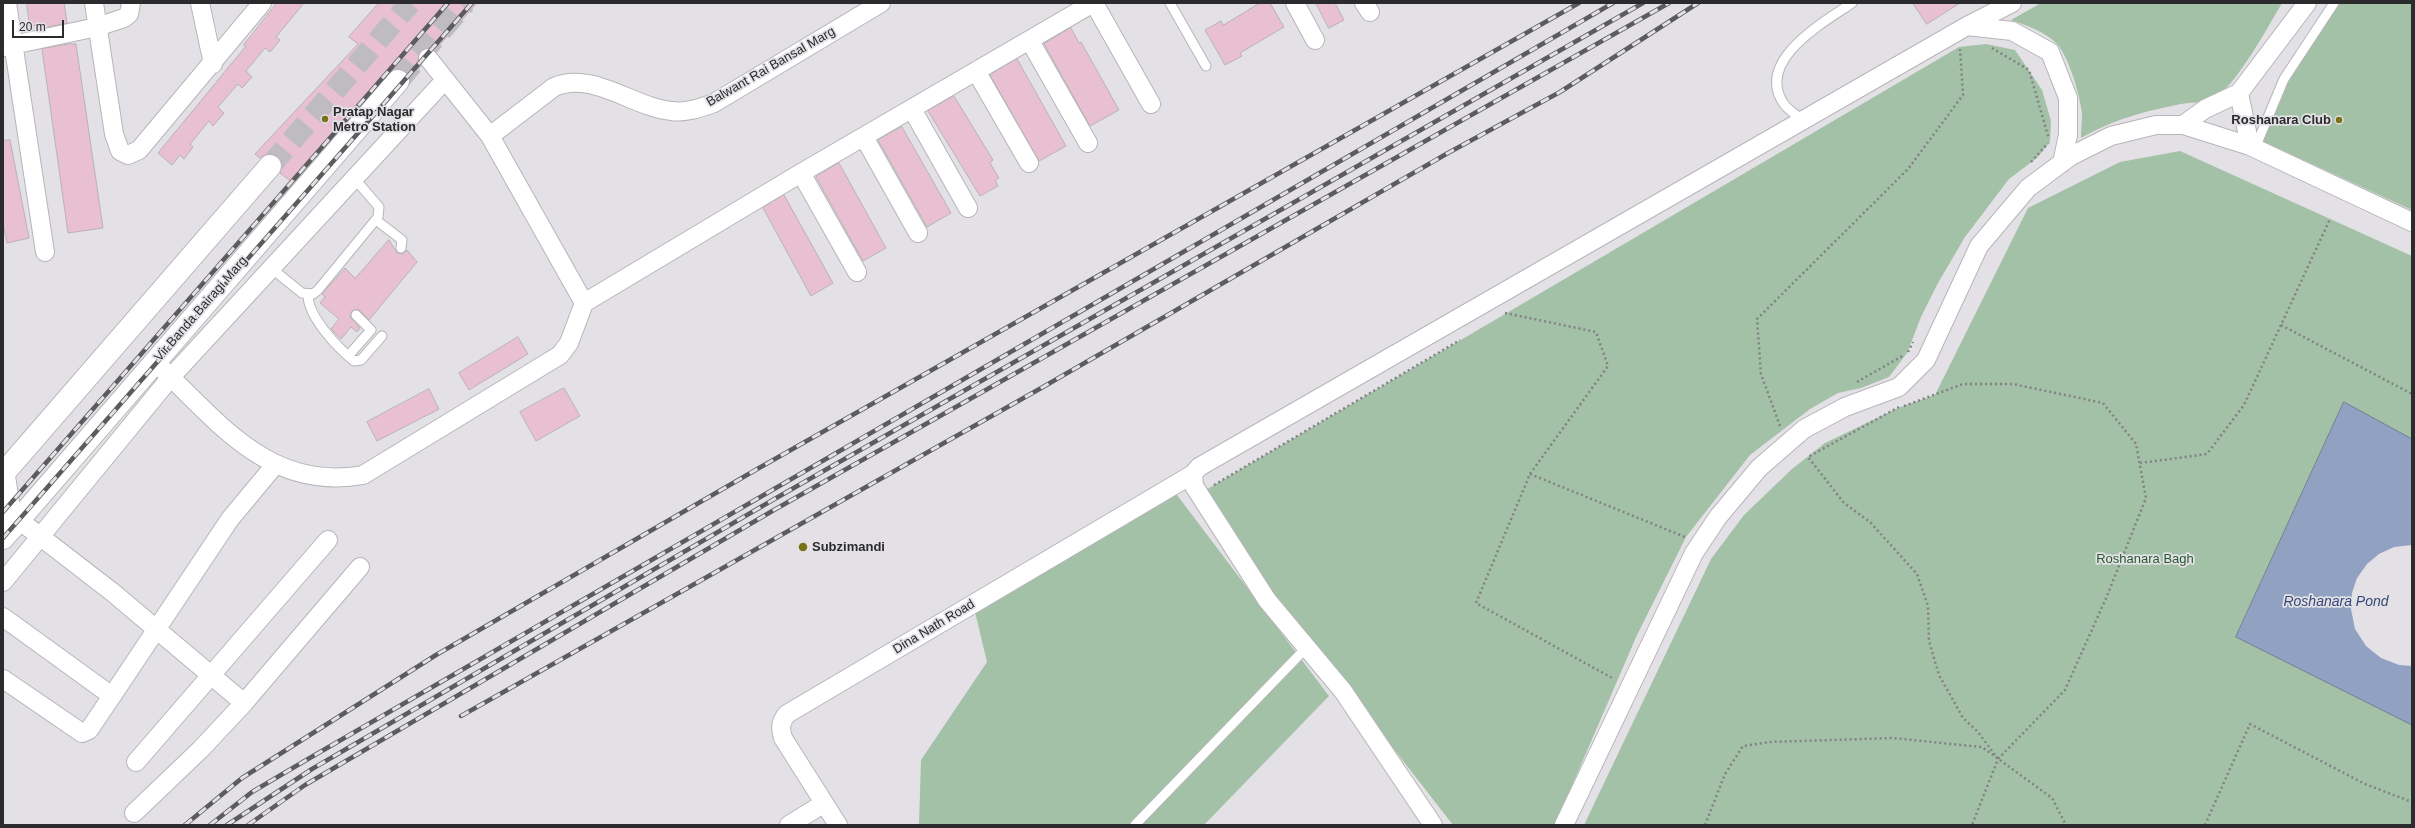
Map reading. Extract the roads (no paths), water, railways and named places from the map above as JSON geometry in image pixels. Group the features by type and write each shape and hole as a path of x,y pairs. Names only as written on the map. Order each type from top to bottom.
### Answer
{"main road":[{"name":"Vir Banda Bairagi Marg","path":"11,529 398,81"},
{"path":"11,529 3,472 270,166"}],"street":[{"path":"7,3 8,46 46,252"},
{"path":"94,3 114,134 120,151 128,155 140,150 213,64 262,3"},
{"path":"8,46 98,26 124,18 129,14 132,3"},
{"path":"200,3 213,64"},
{"name":"Balwant Rai Bansal Marg","path":"490,136 554,87 565,82 586,83 670,111 699,109 714,103 881,3"},
{"path":"155,362 253,453 275,465 310,475 340,479 363,475 560,355 569,343 584,303 801,173 1093,3 1151,104"},
{"path":"1294,3 1315,40"},
{"name":"Dina Nath Road","path":"838,825 823,804 783,738 780,729 782,720 787,714 1193,474 1206,463 1802,120 1967,26 2012,3"},
{"path":"2183,125 2205,110 2239,93 2307,3"},
{"path":"1967,26 2012,31 2050,52 2068,98 2068,135 2062,163"},
{"path":"1030,41 1088,143"},
{"path":"428,58 490,136 584,303"},
{"path":"976,71 1030,163"},
{"path":"3,582 39,536 171,377 445,80"},
{"path":"2239,93 2253,147"},
{"path":"912,109 968,208"},
{"path":"1564,825 1694,553 1718,517 1759,468 1804,429 1845,407 1899,387 1926,360 1979,246 2028,188 2062,163 2111,136 2156,125 2183,125 2253,147 2412,222"},
{"path":"864,137 918,233"},
{"path":"801,173 857,272"},
{"path":"3,679 82,733 89,730 230,519 275,465"},
{"path":"1193,474 1194,486 1267,600 1343,691 1433,825"},
{"path":"11,529 39,536 111,591 244,703"},
{"path":"136,762 328,540"},
{"path":"134,813 201,749 244,703 360,567"},
{"path":"3,616 112,696"},
{"path":"789,825 823,804"}],"lane":[{"path":"1170,3 1206,66"},
{"path":"1802,120 1784,105 1778,93 1777,80 1781,65 1788,53 1805,35 1852,3"},
{"path":"2253,147 2284,79 2334,3"},
{"path":"271,268 302,294 314,294 318,290 376,220 380,211 379,207 354,178"},
{"path":"376,220 402,240 401,248"},
{"path":"308,294 307,303 315,318 354,361 361,360 382,336"},
{"path":"348,356 371,330 356,315"},
{"path":"1135,825 1307,647"}],"water":[{"name":"Roshanara Pond","path":"2344,402 2412,439 2412,725 2236,637"}],"tunnel":[{"path":"270,166 410,3"},
{"path":"398,81 465,3"}],"railway":[{"path":"3,512 448,3"},
{"path":"3,538 472,3"},
{"path":"185,825 242,778 436,655 759,468 1579,3"},
{"path":"210,825 252,792 308,759 1613,3"},
{"path":"227,825 312,769 771,501 1643,3"},
{"path":"248,825 305,785 774,510 1669,3"},
{"path":"461,716 1043,387 1448,153 1560,92 1698,3"}],"place":[{"name":"Pratap Nagar Metro Station","path":"325,119"},
{"name":"Roshanara Club","path":"2339,120"},
{"name":"Subzimandi","path":"803,547"}],"park label":[{"name":"Roshanara Bagh","path":"2145,559"}]}
